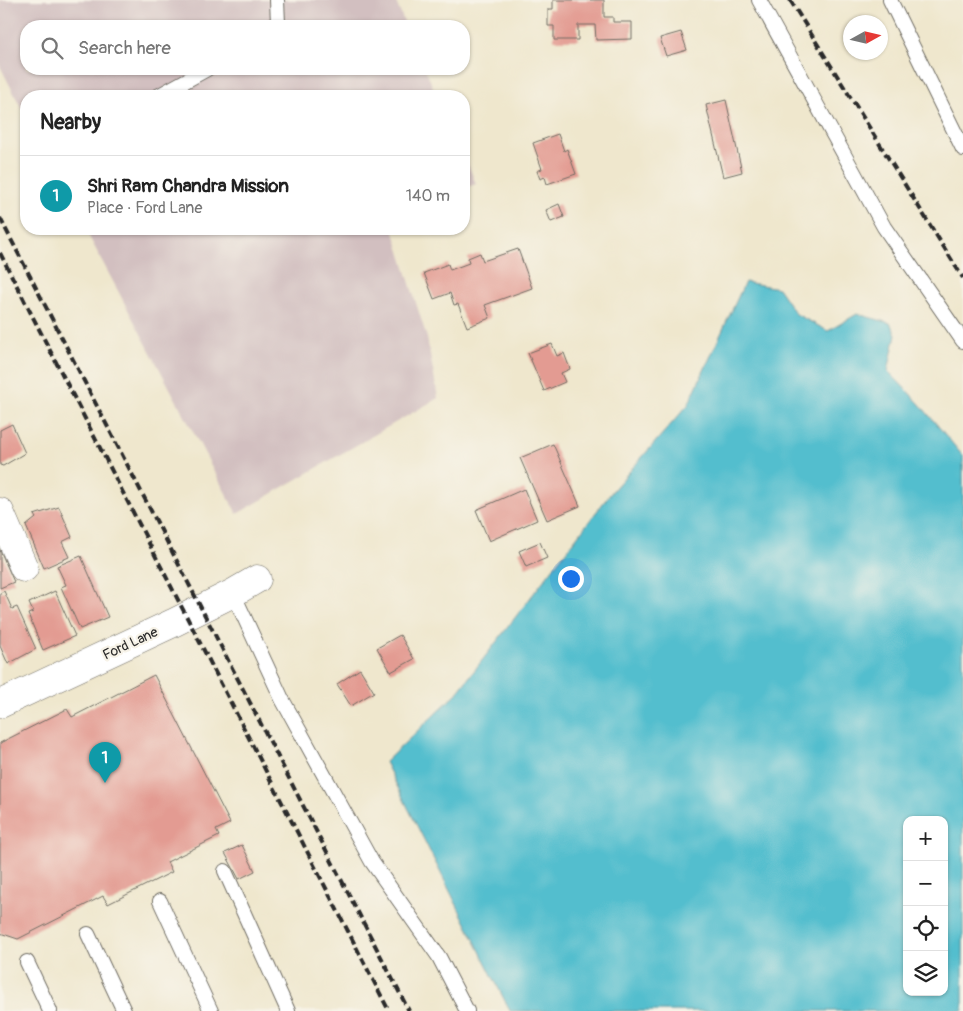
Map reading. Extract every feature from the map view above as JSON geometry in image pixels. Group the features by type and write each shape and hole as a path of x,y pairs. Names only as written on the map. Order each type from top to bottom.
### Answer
{"street":[{"path":"0,512 24,568"},
{"name":"Ford Lane","path":"0,704 233,594 257,578"}],"lane":[{"path":"277,0 278,20"},
{"path":"759,0 884,227 963,341"},
{"path":"890,0 963,149"},
{"path":"169,90 196,75"},
{"path":"233,594 282,699 368,854 439,957 467,1011"},
{"path":"225,872 288,1011"},
{"path":"160,901 212,1011"},
{"path":"88,934 124,1011"},
{"path":"27,962 50,1011"}],"shaded area":[{"path":"0,0 395,0 403,20 20,20 20,75 428,75 434,90 20,90 20,105 0,66"},
{"path":"470,170 476,184 470,186"},
{"path":"88,235 395,235 427,338 438,398 237,514"}],"water":[{"path":"745,282 778,288 796,314 828,331 857,314 890,323 896,334 888,371 918,402 963,456 963,1011 510,1011 385,762 457,693 614,489 688,405"}],"building":[{"path":"553,0 604,0 604,17 613,17 613,22 632,22 632,39 596,40 595,25 578,25 578,40 554,40 554,26 548,26 548,9 553,9"},
{"path":"681,32 687,50 666,56 660,38"},
{"path":"726,100 742,172 723,177 706,105"},
{"path":"558,134 564,151 567,149 576,174 547,184 545,177 540,179 537,171 542,169 533,143"},
{"path":"559,204 564,217 551,222 546,210"},
{"path":"518,249 532,288 485,305 490,318 467,327 458,304 454,305 450,293 434,299 424,273 448,264 450,270 469,263 468,258 480,253 483,261"},
{"path":"552,344 557,356 564,353 570,369 561,373 565,382 544,391 528,353"},
{"path":"12,424 25,453 3,466 0,465 0,430"},
{"path":"553,444 580,506 547,520 520,458"},
{"path":"524,489 537,520 489,541 476,510"},
{"path":"59,507 72,537 62,542 69,557 44,568 26,526 36,518 34,515"},
{"path":"540,542 547,558 526,567 519,551"},
{"path":"0,550 14,582 0,588"},
{"path":"81,556 108,617 80,629 61,587 66,585 57,566"},
{"path":"4,591 12,609 17,607 36,649 8,664 0,646 0,593"},
{"path":"55,591 75,636 43,650 28,614 33,612 29,603"},
{"path":"400,635 414,659 391,672 377,648"},
{"path":"360,669 374,692 351,706 337,684"},
{"path":"154,675 230,823 216,830 219,836 167,862 172,872 108,904 103,896 18,939 0,933 0,743 67,709 72,717"},
{"path":"242,845 255,871 239,879 225,853"}],"railway":[{"path":"790,0 963,278"},
{"path":"0,218 409,1011"},
{"path":"0,253 389,1011"}],"place":[{"name":"Shri Ram Chandra Mission","path":"105,783"}]}
